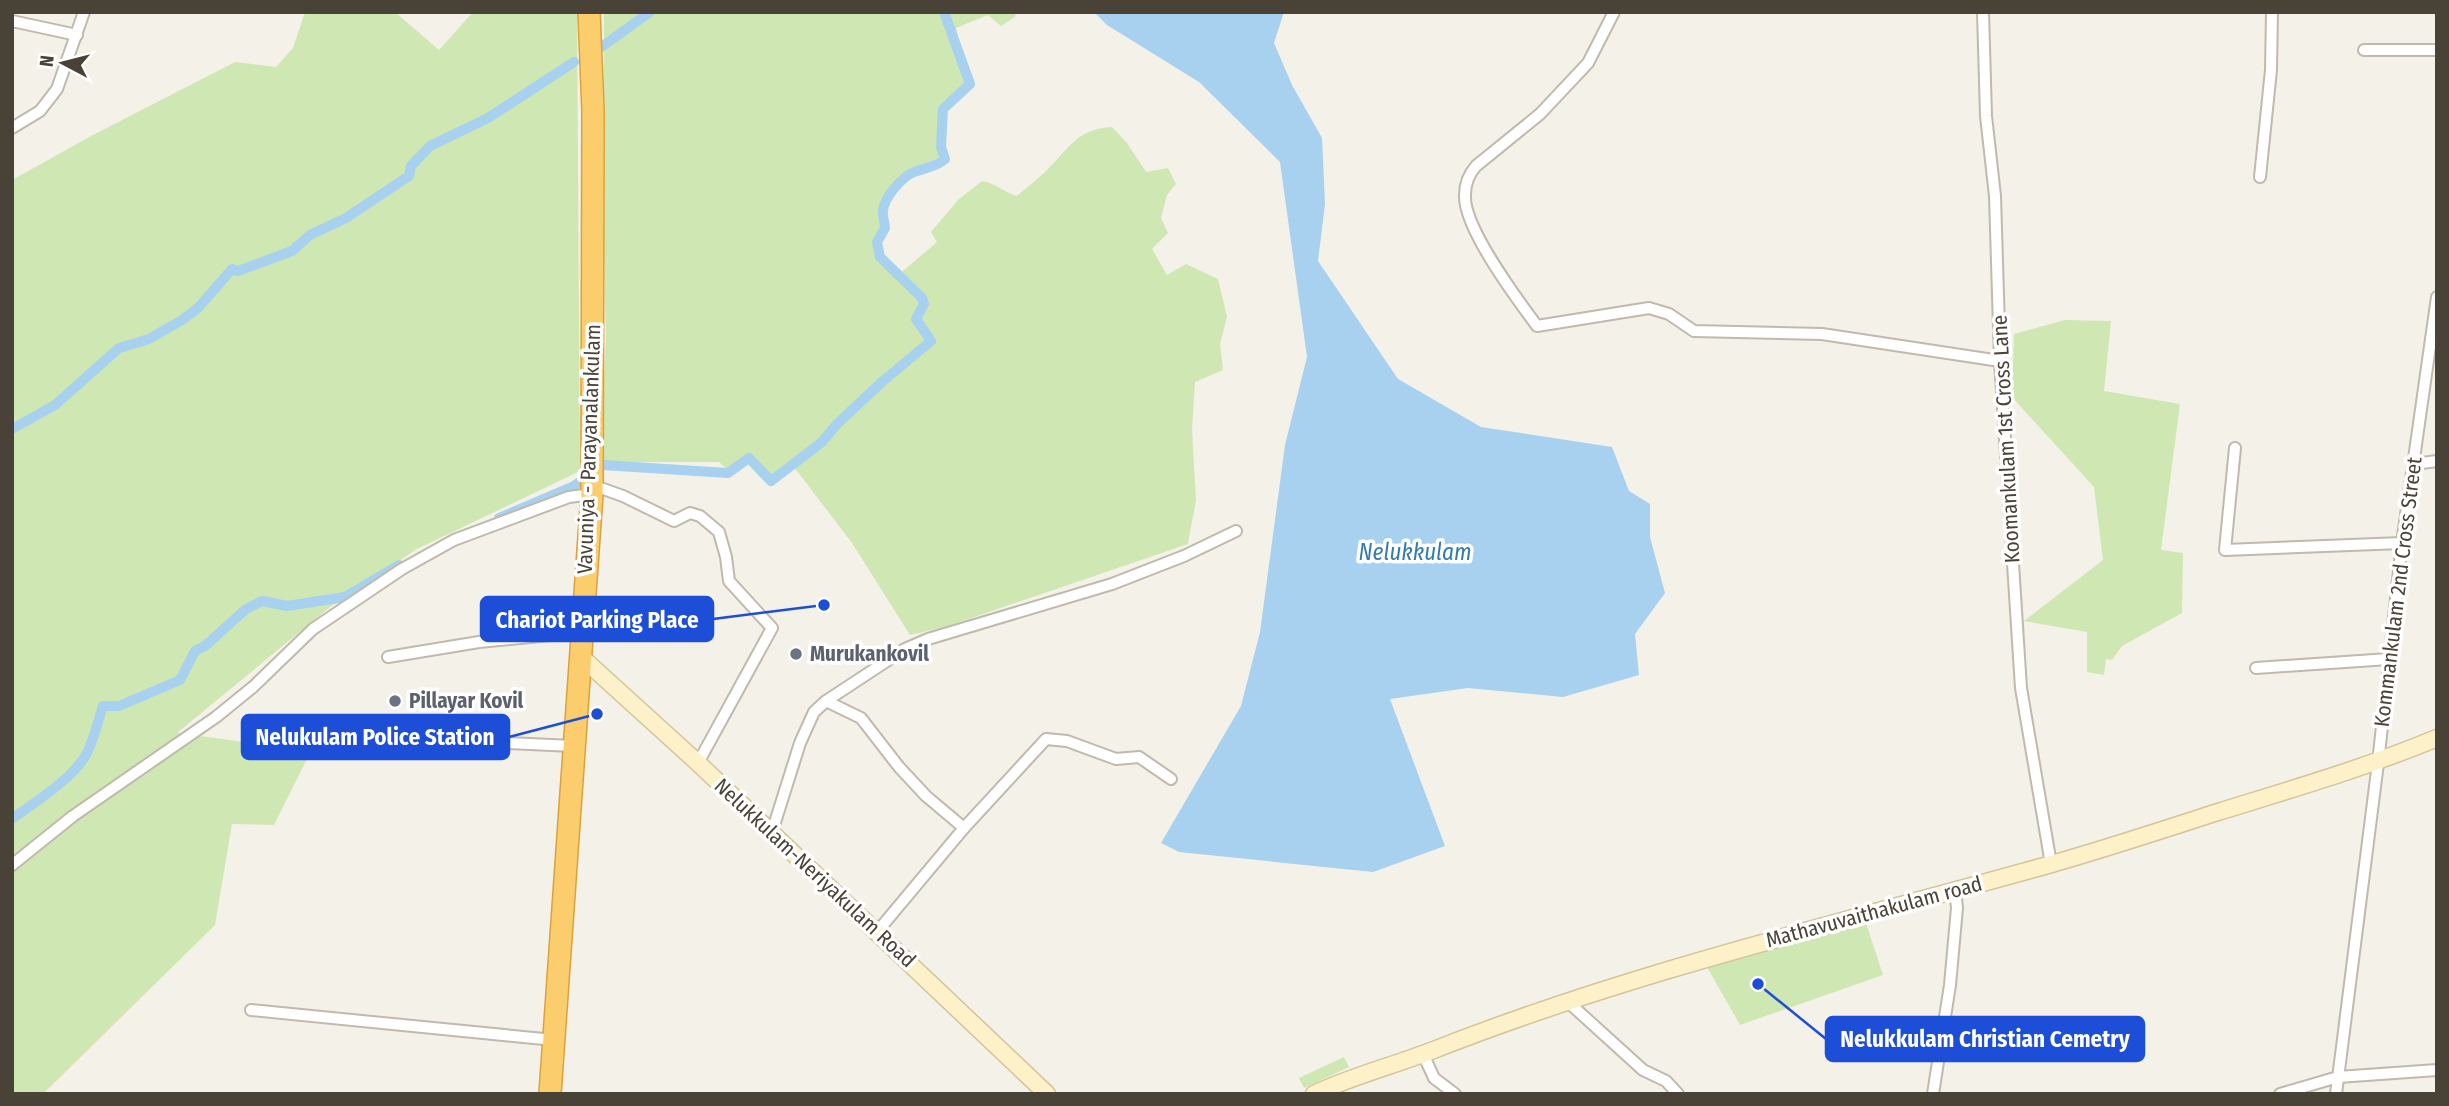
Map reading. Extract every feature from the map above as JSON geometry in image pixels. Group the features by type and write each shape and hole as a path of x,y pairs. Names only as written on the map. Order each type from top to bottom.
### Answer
{"highway":[{"name":"Vavuniya - Parayanalankulam","path":"550,1094 592,490 593,111 589,12"}],"street":[{"path":"12,128 40,111 57,89 84,12"},
{"path":"1614,12 1588,63 1540,114 1468,174 1464,196 1469,218 1504,282 1537,326 1649,308 1669,314 1694,331 1822,334 2000,361"},
{"name":"Koomankulam 1st Cross Lane","path":"1983,12 1986,116 1995,196 2000,361 2021,688 2051,864"},
{"path":"2260,177 2271,70 2272,12"},
{"path":"12,21 77,35"},
{"path":"2364,50 2437,50"},
{"name":"Kommankulam 2nd Cross Street","path":"2336,1094 2378,762 2402,543 2434,350 2437,296"},
{"path":"2235,448 2225,550 2402,543"},
{"path":"2414,464 2437,461"},
{"path":"12,865 73,816 216,717 253,687 313,629 402,569 454,540 592,490 623,496 674,521 690,513 700,516 719,532 729,581 772,628 698,763"},
{"path":"772,832 800,743 814,712 825,701 905,649 928,639 1112,584 1184,556 1236,531"},
{"path":"388,657 479,642 581,632"},
{"name":"Nelukkulam-Neriyakulam Road","path":"579,655 772,832 1047,1094"},
{"path":"2256,668 2389,659"},
{"path":"825,701 861,718 908,777 964,828"},
{"path":"425,738 573,746"},
{"name":"Mathavuvaithakulam road","path":"1314,1094 1344,1080 1567,1001 1837,921 2051,864 2378,762 2437,738"},
{"path":"877,932 964,828 1046,739 1067,741 1116,759 1139,757 1171,779"},
{"path":"1933,1094 1951,972 1957,908 1955,890"},
{"path":"1567,1001 1643,1070 1666,1081 1678,1094"},
{"path":"251,1010 554,1040"},
{"path":"1423,1054 1434,1078 1455,1094"},
{"path":"2280,1094 2338,1077 2437,1070"}],"green space":[{"path":"305,12 395,12 439,50 473,12 577,12 580,471 417,549 330,607 177,733 311,751 274,825 232,824 215,925 43,1094 12,1094 12,180 235,62 276,67 293,48"},
{"path":"604,12 1013,12 1016,16 1001,26 988,15 956,28 967,83 940,109 940,157 902,178 886,194 879,215 879,258 897,276 937,242 931,232 958,200 982,181 1017,196 1043,174 1074,141 1090,131 1112,127 1127,143 1146,172 1168,168 1176,184 1167,195 1161,218 1168,233 1152,249 1167,275 1186,264 1218,279 1227,317 1220,344 1223,370 1195,382 1192,429 1196,500 1188,544 945,627 910,635 852,543 789,464 770,476 749,455 728,470 719,462 600,462 606,338 603,219"},
{"path":"2065,320 2111,321 2104,391 2180,404 2161,550 2183,553 2182,613 2122,646 2112,660 2106,659 2104,675 2087,672 2087,632 2024,621 2103,560 2094,487 2012,397 2014,334"},
{"path":"1864,917 1883,975 1740,1025 1707,967"},
{"path":"1344,1057 1349,1067 1304,1088 1299,1078"}],"water":[{"name":"Nelukkulam","path":"1094,12 1284,12 1274,43 1292,85 1322,138 1325,204 1318,261 1398,379 1481,427 1612,447 1629,491 1650,504 1650,537 1665,593 1635,634 1639,675 1563,697 1468,688 1390,699 1445,846 1373,872 1179,852 1161,843 1241,706 1260,632 1285,445 1307,357 1280,162 1199,82 1107,25"}],"waterway":[{"path":"600,48 650,12"},
{"path":"499,518 574,486 603,465 728,473 749,458 771,481 822,442 837,424 883,381 931,341 916,319 924,304 922,298 880,257 877,242 885,228 884,206 894,188 914,172 934,166 945,159 941,147 943,109 970,84 944,12"},
{"path":"12,429 55,405 119,348 149,339 182,320 198,308 232,269 238,271 292,251 310,235 346,218 409,176 411,166 430,146 488,118 574,62"},
{"path":"12,819 53,789 81,762 92,742 103,706 119,706 180,680 195,651 205,646 246,609 262,601 287,606 345,597 399,565"}],"place":[{"name":"Chariot Parking Place","path":"824,605"},
{"name":"Murukankovil","path":"796,654"},
{"name":"Pillayar Kovil","path":"395,701"},
{"name":"Nelukulam Police Station","path":"597,714"},
{"name":"Nelukkulam Christian Cemetry","path":"1758,984"}]}
